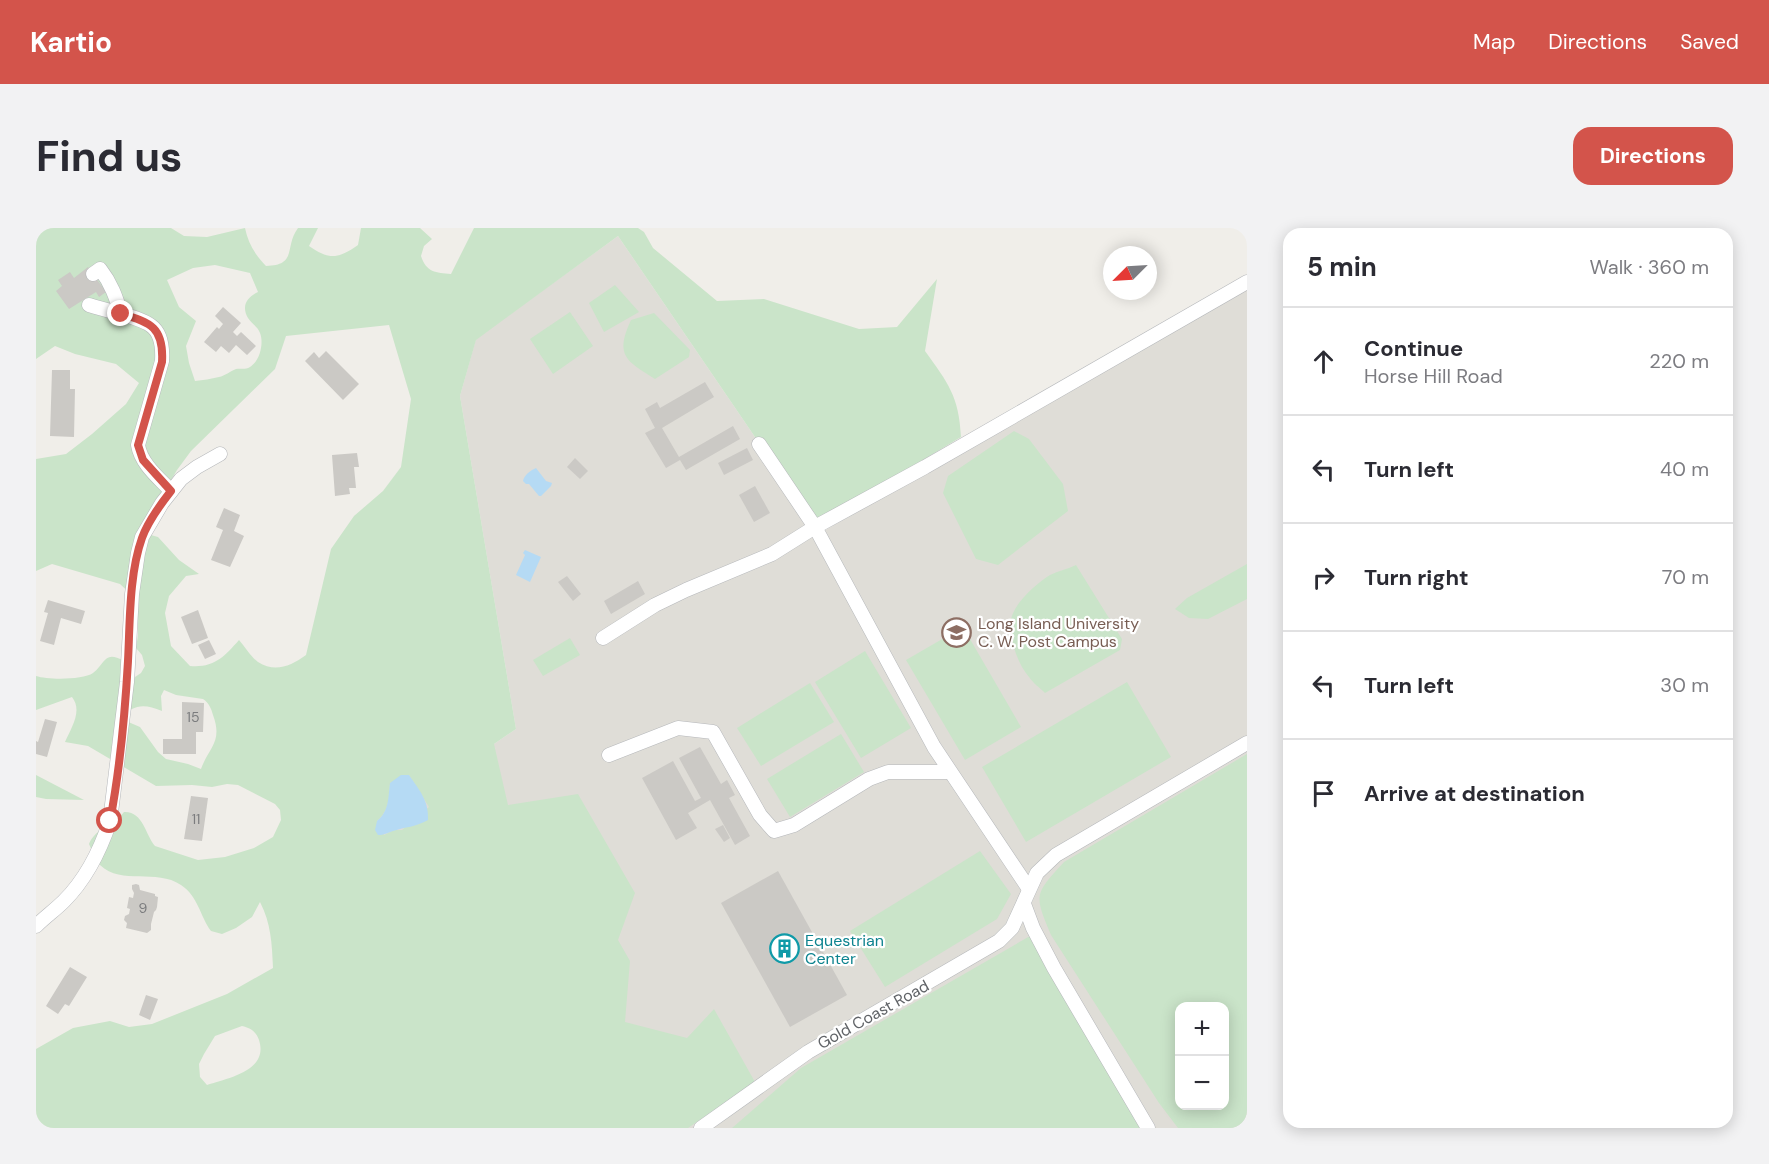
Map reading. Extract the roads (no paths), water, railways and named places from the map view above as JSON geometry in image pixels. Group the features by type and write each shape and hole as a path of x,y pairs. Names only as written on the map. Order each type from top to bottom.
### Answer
{"street":[{"path":"93,274 100,269 107,278 121,314"},
{"path":"603,638 655,605 772,554 815,527 925,467 1247,282"},
{"path":"88,305 148,323 159,334 162,362 138,445 143,460 171,491"},
{"path":"759,444 815,527 934,747 1029,889"},
{"path":"36,926 64,901 93,862 110,821 127,682 132,594 142,537 150,520 181,479 220,454"},
{"path":"609,755 678,728 713,732 760,815 774,831 794,825 869,779 888,772 950,772"},
{"name":"Gold Coast Road","path":"701,1128 808,1052 999,942 1012,928 1037,873 1056,855 1247,743"},
{"path":"1024,904 1033,928 1054,968 1148,1128"}],"water":[{"path":"536,468 546,481 552,483 541,496 523,481 528,473"},
{"path":"525,550 541,557 530,582 516,575"},
{"path":"401,775 409,775 420,791 427,807 428,820 415,826 378,835 375,830 377,821 386,809 390,783"}],"place":[{"name":"Long Island University C. W. Post Campus","path":"957,632"},
{"name":"Equestrian Center","path":"784,949"}]}
